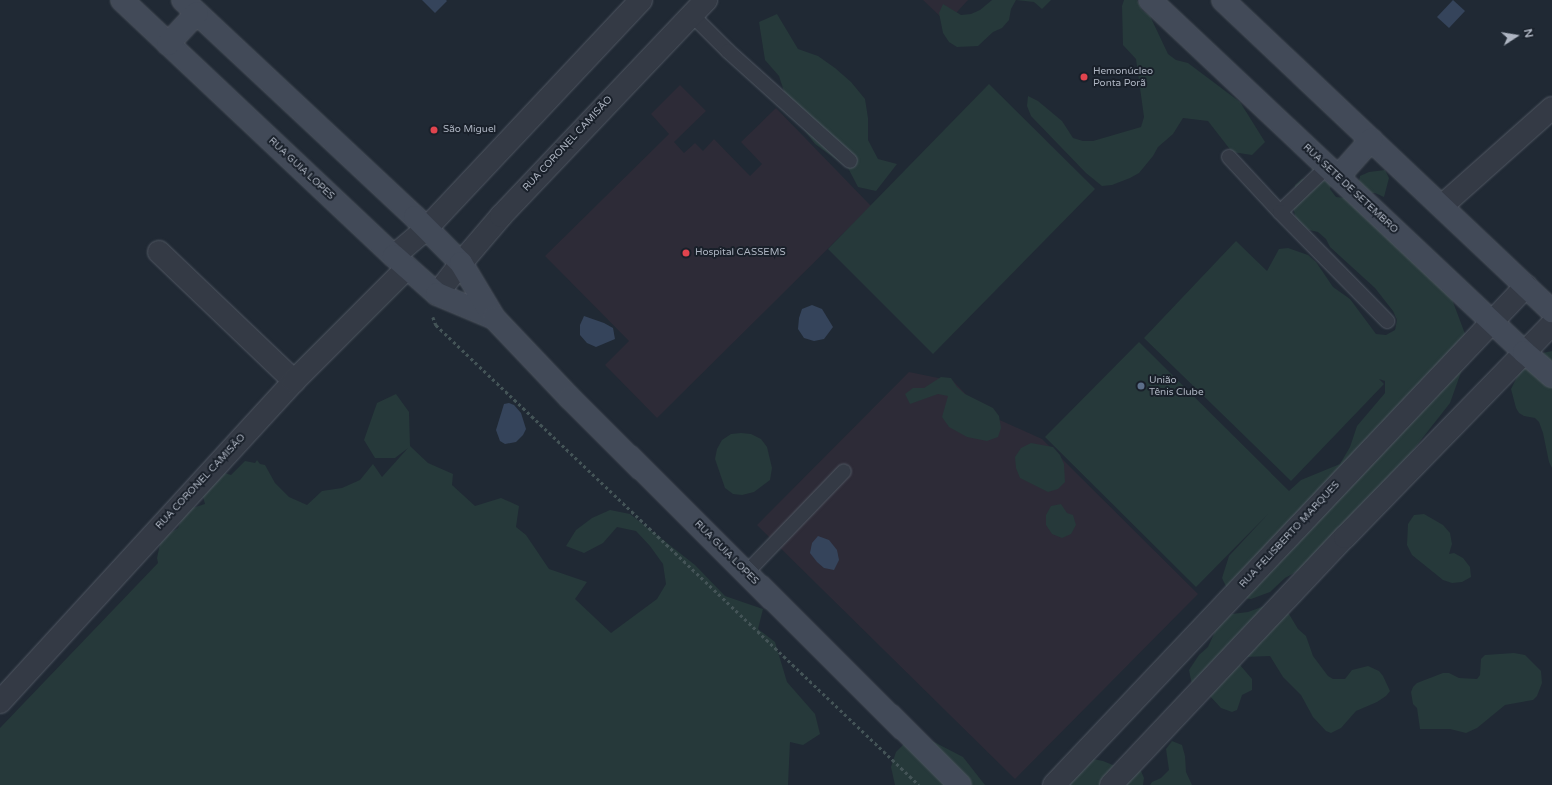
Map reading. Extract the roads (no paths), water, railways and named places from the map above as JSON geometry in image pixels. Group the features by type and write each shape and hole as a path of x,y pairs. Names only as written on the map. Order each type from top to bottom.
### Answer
{"main road":[{"name":"RUA GUIA LOPES","path":"122,0 400,262 432,289 494,318"},
{"name":"RUA SETE DE SETEMBRO","path":"1150,0 1491,322 1552,376"},
{"path":"1223,0 1552,311"},
{"name":"RUA GUIA LOPES","path":"190,7 461,263 494,318 570,398 960,785"},
{"path":"168,44 190,7"},
{"path":"1333,172 1371,140"}],"street":[{"name":"RUA CORONEL CAMISÃO","path":"0,702 294,381 400,262 402,250 426,229 641,0"},
{"name":"RUA CORONEL CAMISÃO","path":"432,289 461,263 511,205 699,7"},
{"path":"1442,206 1552,108"},
{"path":"159,252 294,381"},
{"name":"RUA FELISBERTO MARQUES","path":"1054,785 1526,286"},
{"path":"1112,785 1340,543 1552,324"}],"lane":[{"path":"699,7 728,50 850,161"},
{"path":"1229,157 1280,212 1387,321"},
{"path":"1280,212 1333,172"},
{"path":"746,573 844,471"}],"water":[{"path":"422,0 446,0 447,1 435,13"},
{"path":"1453,0 1465,11 1449,28 1437,17"},
{"path":"812,305 822,309 833,327 824,339 814,341 804,338 798,329 802,309"},
{"path":"584,316 613,328 615,339 596,347 587,343 580,335 580,325"},
{"path":"509,403 514,405 521,413 526,429 523,435 516,442 505,444 500,441 496,430 504,404"},
{"path":"818,536 829,540 837,550 839,560 834,570 824,568 810,553 812,543"}],"place":[{"name":"Hemonúcleo Ponta Porã","path":"1084,77"},
{"name":"São Miguel","path":"434,130"},
{"name":"Hospital CASSEMS","path":"686,253"},
{"name":"União Tênis Clube","path":"1141,386"}]}
